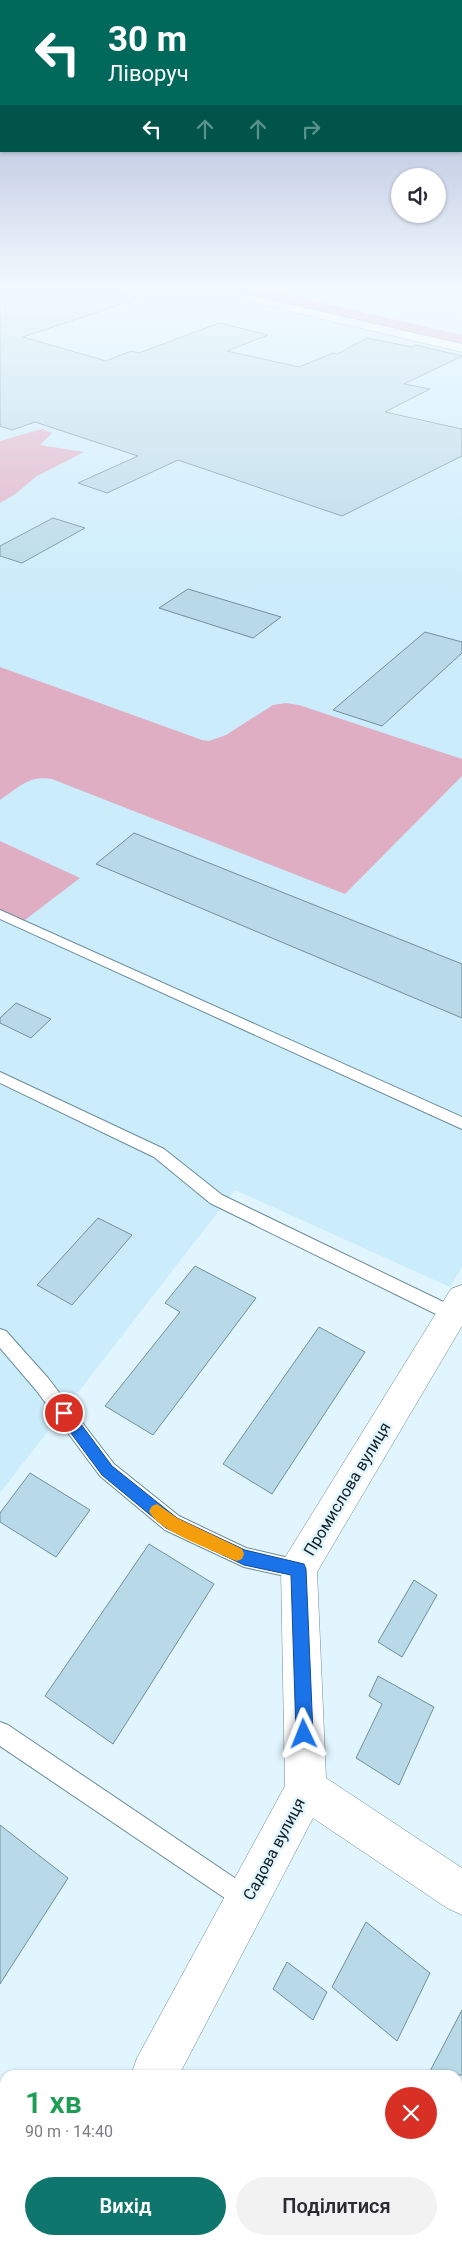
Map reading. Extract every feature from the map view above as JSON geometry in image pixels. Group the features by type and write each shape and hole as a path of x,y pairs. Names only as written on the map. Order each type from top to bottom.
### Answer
{"street":[{"name":"Промислова вулиця","path":"306,1789 299,1569 457,1306"},
{"name":"Садова вулиця","path":"157,2070 306,1789 462,1893"}],"lane":[{"path":"0,914 462,1123"},
{"path":"0,1077 159,1153 216,1199 457,1306"},
{"path":"0,1336 42,1384 107,1470 172,1523 244,1557 299,1569"},
{"path":"0,1733 248,1900"}],"shaded area":[{"path":"0,390 462,390 462,1267 450,1287 235,1190 0,1493"},
{"path":"42,429 52,433 40,445 84,452 37,476 14,495 0,503 0,441"},
{"path":"0,667 209,741 226,735 273,705 286,703 299,705 462,759 462,776 345,894 52,779 30,780 0,800"},
{"path":"0,841 80,878 21,923 0,914"}],"building":[{"path":"0,390 429,390 385,412 462,429 462,456 342,516 178,460 107,493 78,483 138,456 35,422 12,430 0,426"},
{"path":"53,518 85,528 22,563 0,556 0,546"},
{"path":"188,589 281,617 253,638 159,608"},
{"path":"425,632 462,642 462,653 382,726 333,710"},
{"path":"134,833 462,964 462,1018 96,864"},
{"path":"16,1003 51,1019 31,1038 0,1023 0,1018"},
{"path":"98,1218 132,1235 72,1305 37,1285"},
{"path":"195,1266 256,1298 153,1435 105,1406 180,1312 165,1303"},
{"path":"319,1327 365,1352 272,1494 223,1464"},
{"path":"30,1473 90,1510 56,1557 0,1522 0,1513"},
{"path":"149,1544 214,1584 113,1744 45,1696"},
{"path":"414,1580 437,1595 402,1657 378,1642"},
{"path":"378,1676 434,1707 399,1785 356,1758 382,1704 369,1696"},
{"path":"0,1825 68,1878 0,1984"},
{"path":"366,1922 430,1973 397,2041 332,1987"},
{"path":"287,1962 327,1992 313,2020 273,1989"},
{"path":"462,2010 462,2070 431,2070"}],"slow traffic":[{"path":"157,1511 172,1523 237,1554"}],"route":[{"path":"64,1413 107,1470 172,1523 244,1557 299,1569 304,1734"}]}
